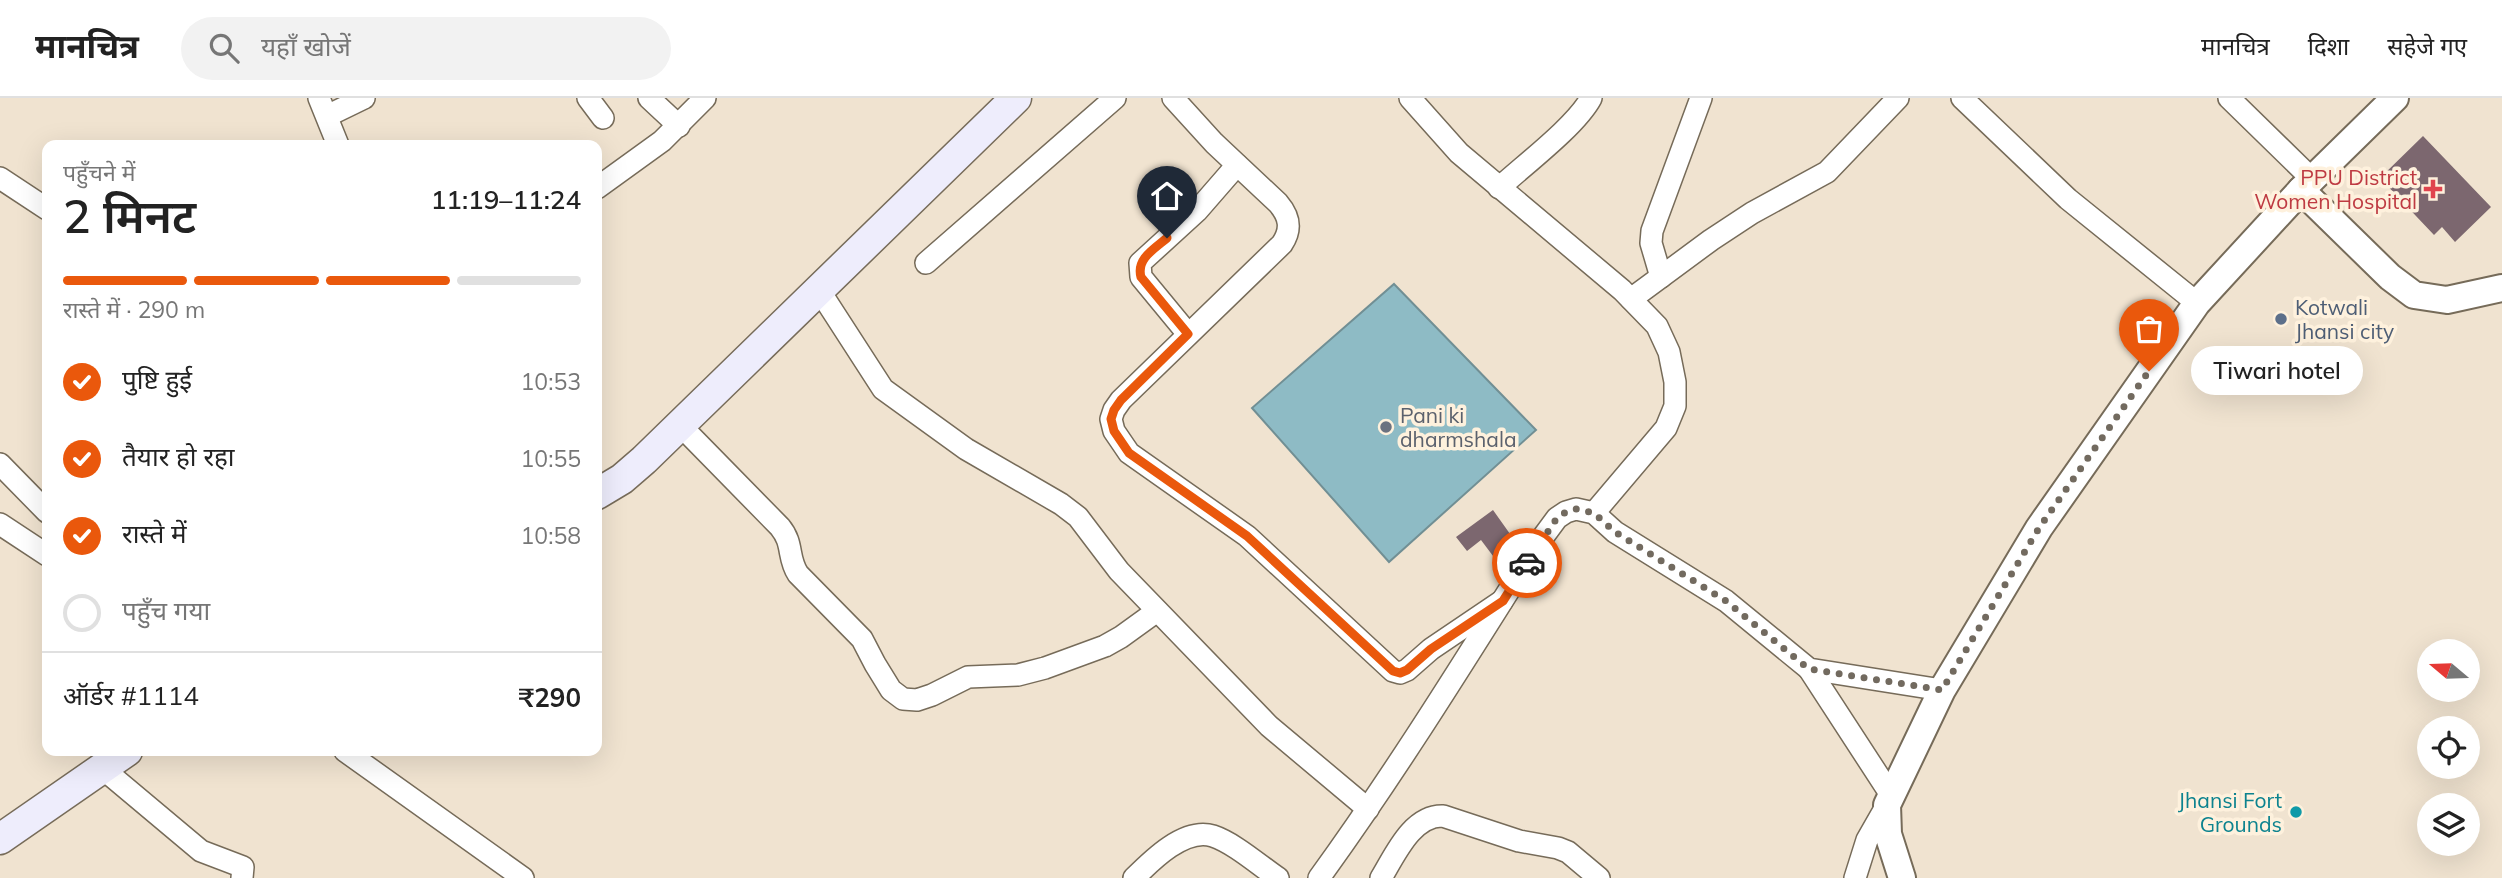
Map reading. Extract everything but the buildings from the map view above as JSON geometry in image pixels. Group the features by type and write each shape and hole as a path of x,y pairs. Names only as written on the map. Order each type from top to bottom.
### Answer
{"main road":[{"path":"602,491 644,460 1016,98"},
{"path":"0,839 120,756"}],"street":[{"path":"336,140 323,107 364,98"},
{"path":"588,98 603,118"},
{"path":"649,98 679,126"},
{"path":"602,185 679,126 705,98"},
{"path":"926,262 1115,98"},
{"path":"1174,98 1203,133 1286,213 1289,223 1287,235 1282,244 1121,400 1111,419 1114,431 1129,453 1247,536 1393,671 1400,673 1407,670 1431,649 1503,601"},
{"path":"1410,98 1459,153 1631,299 1657,326 1669,352 1675,382 1675,406 1666,428 1594,513"},
{"path":"1499,188 1566,128 1591,98"},
{"path":"1661,277 1651,243 1653,231 1701,98"},
{"path":"1631,299 1752,214 1827,172 1899,98"},
{"path":"1962,98 2068,199 2197,303"},
{"path":"2229,98 2390,277 2414,295 2447,300 2502,288"},
{"path":"1855,878 1867,840 1942,690 2039,528 2197,303 2307,185 2395,98"},
{"path":"1188,334 1141,277 1140,263 1196,211 1237,164"},
{"path":"0,178 42,206"},
{"path":"819,290 883,389 966,449 1061,504 1078,517 1119,571 1274,731 1368,809"},
{"path":"680,425 780,527 788,537 791,558 798,574 862,639 891,690 903,699 924,698 968,677 1018,676 1045,668 1105,646 1157,611"},
{"path":"0,464 42,507"},
{"path":"1319,878 1368,809 1557,518 1576,509 1594,513 1615,532 1726,601 1809,669 1889,800 1888,834 1902,878"},
{"path":"0,524 42,552"},
{"path":"1809,669 1942,690"},
{"path":"352,756 523,878"},
{"path":"1905,767 1901,829 1917,878"},
{"path":"102,768 201,850 243,867 243,878"},
{"path":"1381,878 1407,837 1424,819 1443,816 1519,841 1559,848 1568,852 1599,878"},
{"path":"1134,878 1158,855 1179,842 1196,836 1211,835 1225,841 1278,878"}],"water":[{"path":"1394,284 1536,430 1389,562 1252,408"}],"way so far":[{"path":"1527,563 1557,518 1576,509 1594,513 1636,546 1726,601 1809,669 1942,690 2039,528 2149,371"}],"place":[{"name":"PPU District Women Hospital","path":"2433,189"},
{"name":"Kotwali Jhansi city","path":"2281,319"},
{"name":"Tiwari hotel","path":"2149,371"},
{"name":"Pani ki dharmshala","path":"1386,427"},
{"name":"Jhansi Fort Grounds","path":"2296,812"}],"route":[{"path":"1167,238 1146,256 1140,263 1139,270 1141,277 1188,334 1114,410 1111,419 1114,431 1129,453 1247,536 1379,660 1400,673 1503,601 1527,563"}]}
